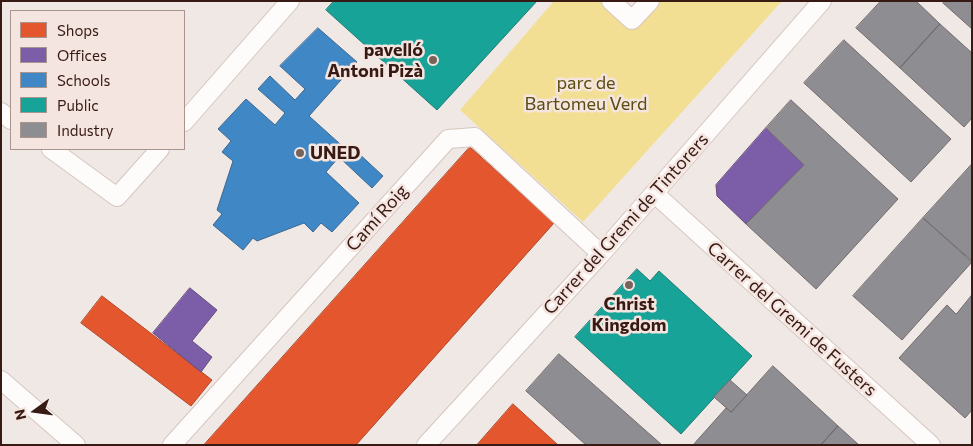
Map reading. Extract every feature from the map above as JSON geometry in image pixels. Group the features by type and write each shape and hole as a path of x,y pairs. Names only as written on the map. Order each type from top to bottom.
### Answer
{"street":[{"path":"185,121 290,1"},
{"path":"611,1 632,20 650,1"},
{"name":"Carrer del Gremi de Tintorers","path":"426,445 602,254 822,1"},
{"name":"Camí Roig","path":"172,445 448,139 475,137 602,254"},
{"path":"52,150 117,197 159,150"},
{"name":"Carrer del Gremi de Fusters","path":"654,193 931,445"},
{"path":"1,380 76,445"}],"green space":[{"name":"parc de Bartomeu Verd","path":"554,1 611,1 632,20 650,1 782,1 583,222 460,110"}],"building: Shops":[{"path":"470,147 554,223 356,445 204,445"},
{"path":"102,296 212,380 191,406 81,323"},
{"path":"513,404 558,445 477,445"}],"building: Offices":[{"path":"766,128 804,165 746,224 717,196 716,185"},
{"path":"190,288 217,310 192,341 212,357 201,372 153,333"}],"building: Schools":[{"path":"318,28 357,62 309,116 350,153 355,150 383,176 372,188 339,157 326,172 359,203 332,232 321,223 313,232 304,223 257,241 253,238 243,250 213,225 222,214 217,210 233,161 222,152 231,141 218,129 246,99 275,125 285,113 258,89 270,76 295,100 305,89 280,66"}],"building: Public":[{"name":"pavelló Antoni Pizà","path":"334,1 537,1 437,110 326,10"},
{"path":"637,269 650,281 659,271 752,356 681,434 575,337"}],"building: Industry":[{"path":"881,1 916,1 940,24 900,68 856,28"},
{"path":"945,1 972,1 972,29 943,3"},
{"path":"940,24 972,53 972,118 964,127 900,68"},
{"path":"844,40 951,139 911,182 804,83"},
{"path":"791,100 898,199 816,289 746,224 804,165 766,128"},
{"path":"972,164 972,261 923,218"},
{"path":"923,218 972,262 902,340 853,296"},
{"path":"972,295 972,410 965,418 899,358 947,305 956,314"},
{"path":"559,354 662,445 586,445 526,391"},
{"path":"773,366 838,426 821,445 693,445 726,408 731,412"},
{"path":"730,380 747,395 731,412 714,397"},
{"path":"838,426 859,445 821,445"}],"place":[{"name":"pavelló Antoni Pizà","path":"433,60"},
{"name":"UNED","path":"300,153"},
{"name":"Christ Kingdom","path":"629,285"}]}
